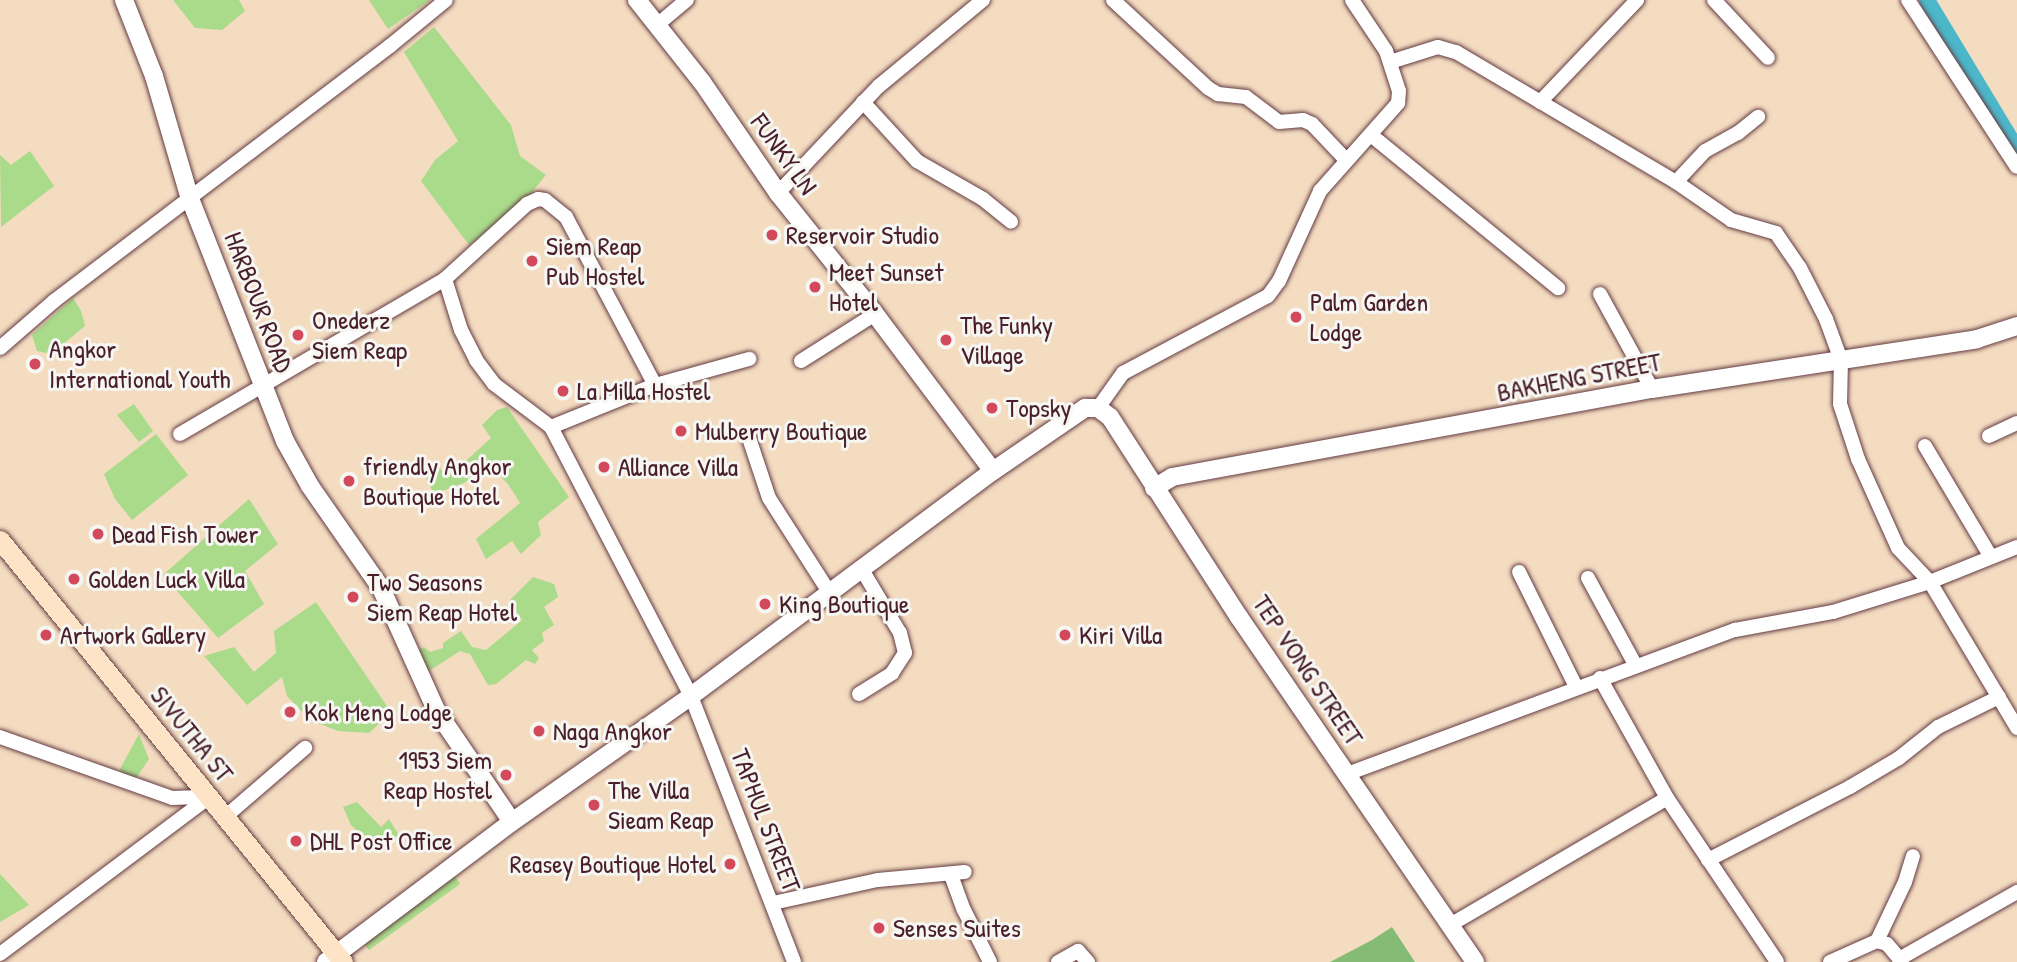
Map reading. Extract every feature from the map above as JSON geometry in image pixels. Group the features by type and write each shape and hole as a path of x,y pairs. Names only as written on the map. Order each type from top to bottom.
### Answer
{"main road":[{"name":"SIVUTHA ST","path":"0,540 209,797 336,959"}],"street":[{"name":"HARBOUR ROAD","path":"124,0 154,76 189,196 295,462 381,587 436,710 512,822"},
{"path":"0,348 54,301 390,46 446,0"},
{"name":"FUNKY LN","path":"637,0 702,82 778,193 993,471"},
{"path":"657,25 687,0"},
{"path":"778,193 863,102 983,0"},
{"path":"1113,0 1208,88 1218,93 1246,97 1279,122 1303,120 1312,124 1346,160"},
{"path":"336,959 512,822 691,696 993,471 1085,408 1098,408 1122,373 1268,296 1279,281 1314,201 1346,160 1394,109 1400,94 1381,41 1352,0"},
{"path":"1714,0 1768,58"},
{"path":"1908,0 2017,167"},
{"path":"1540,102 1627,3"},
{"path":"1390,61 1438,47 1445,49 1676,182 1731,219 1776,233 1805,278 1841,360 1840,404 1858,459 1898,548 1930,582 2017,728"},
{"path":"863,102 917,161 983,199 1011,222"},
{"path":"1676,182 1705,151 1738,133 1758,117"},
{"path":"1371,135 1559,288"},
{"path":"180,434 444,279 527,204 538,199 545,200 566,217 655,384"},
{"path":"444,279 461,330 476,360 494,384 551,427 655,384 749,359"},
{"path":"1600,294 1652,389"},
{"path":"801,361 874,314"},
{"name":"BAKHENG STREET","path":"1154,488 1172,477 1652,389 1977,339 2017,326"},
{"name":"TEP VONG STREET","path":"1098,408 1110,417 1154,488 1475,962"},
{"path":"1989,436 2017,423"},
{"name":"TAPHUL STREET","path":"551,427 691,696 794,962"},
{"path":"749,438 769,498 829,592"},
{"path":"1925,446 1991,557"},
{"path":"1347,774 1735,630 1833,612 1930,582 2017,547"},
{"path":"859,694 892,673 905,653 900,633 861,568"},
{"path":"1519,572 1576,687"},
{"path":"1588,578 1636,666"},
{"path":"1600,678 1667,798 1777,962"},
{"path":"1708,860 1850,787 1899,758 1938,727 1999,697"},
{"path":"0,737 172,798 209,797"},
{"path":"225,817 305,748"},
{"path":"0,954 209,797"},
{"path":"171,827 176,811 172,798"},
{"path":"1450,925 1667,798"},
{"path":"1830,962 1877,940 1902,891 1913,856"},
{"path":"773,903 878,880 958,873 964,911 990,962"},
{"path":"1877,940 1887,944 1900,960 2017,892"},
{"path":"1058,962 1078,951 1087,962"}],"green space":[{"path":"173,0 239,0 245,11 222,30 195,28"},
{"path":"369,0 430,0 388,29"},
{"path":"434,27 511,125 520,156 546,175 523,203 469,245 421,181 435,160 458,141 404,52"},
{"path":"30,151 54,186 1,227 0,155 11,165"},
{"path":"73,298 81,311 85,326 51,354 37,351 32,335"},
{"path":"134,404 153,431 139,442 117,415"},
{"path":"507,407 569,497 538,522 541,535 521,554 512,541 486,559 476,539 520,503 508,484 498,474 492,477 485,469 464,483 434,494 425,476 438,466 448,477 491,438 482,425 497,410"},
{"path":"156,434 188,475 132,520 115,499 104,474"},
{"path":"249,499 278,544 245,571 264,604 218,638 163,575"},
{"path":"533,577 554,584 558,597 544,607 554,625 542,633 544,641 532,650 539,658 535,664 526,660 496,684 488,685 470,654 460,651 429,671 429,681 415,652 424,647 430,652 443,648 443,643 461,631 472,647 486,650 522,620 509,601"},
{"path":"316,602 391,712 369,733 338,731 310,720 287,696 282,677 247,705 204,656 234,647 254,672 276,653 274,631"},
{"path":"139,734 149,759 137,777 122,777 120,769"},
{"path":"357,802 381,827 389,819 399,835 378,851 351,825 343,807"},
{"path":"453,873 460,884 369,950 361,940"},
{"path":"0,874 29,905 0,922"},
{"path":"1392,927 1415,962 1330,962 1372,940"}],"waterway":[{"path":"1927,0 2017,149"}],"place":[{"name":"Reservoir Studio","path":"772,235"},
{"name":"Siem Reap Pub Hostel","path":"532,261"},
{"name":"Meet Sunset Hotel","path":"815,287"},
{"name":"Palm Garden Lodge","path":"1296,317"},
{"name":"Onederz Siem Reap","path":"298,335"},
{"name":"The Funky Village","path":"946,340"},
{"name":"Angkor International Youth","path":"35,364"},
{"name":"La Milla Hostel","path":"563,391"},
{"name":"Topsky","path":"992,408"},
{"name":"Mulberry Boutique","path":"681,431"},
{"name":"Alliance Villa","path":"604,467"},
{"name":"friendly Angkor Boutique Hotel","path":"349,481"},
{"name":"Dead Fish Tower","path":"98,534"},
{"name":"Golden Luck Villa","path":"74,579"},
{"name":"Two Seasons Siem Reap Hotel","path":"353,597"},
{"name":"King Boutique","path":"765,604"},
{"name":"Artwork Gallery","path":"46,635"},
{"name":"Kiri Villa","path":"1065,635"},
{"name":"Kok Meng Lodge","path":"290,712"},
{"name":"Naga Angkor","path":"539,731"},
{"name":"1953 Siem Reap Hostel","path":"506,775"},
{"name":"The Villa Sieam Reap","path":"594,805"},
{"name":"DHL Post Office","path":"296,841"},
{"name":"Reasey Boutique Hotel","path":"730,864"},
{"name":"Senses Suites","path":"879,928"}]}
